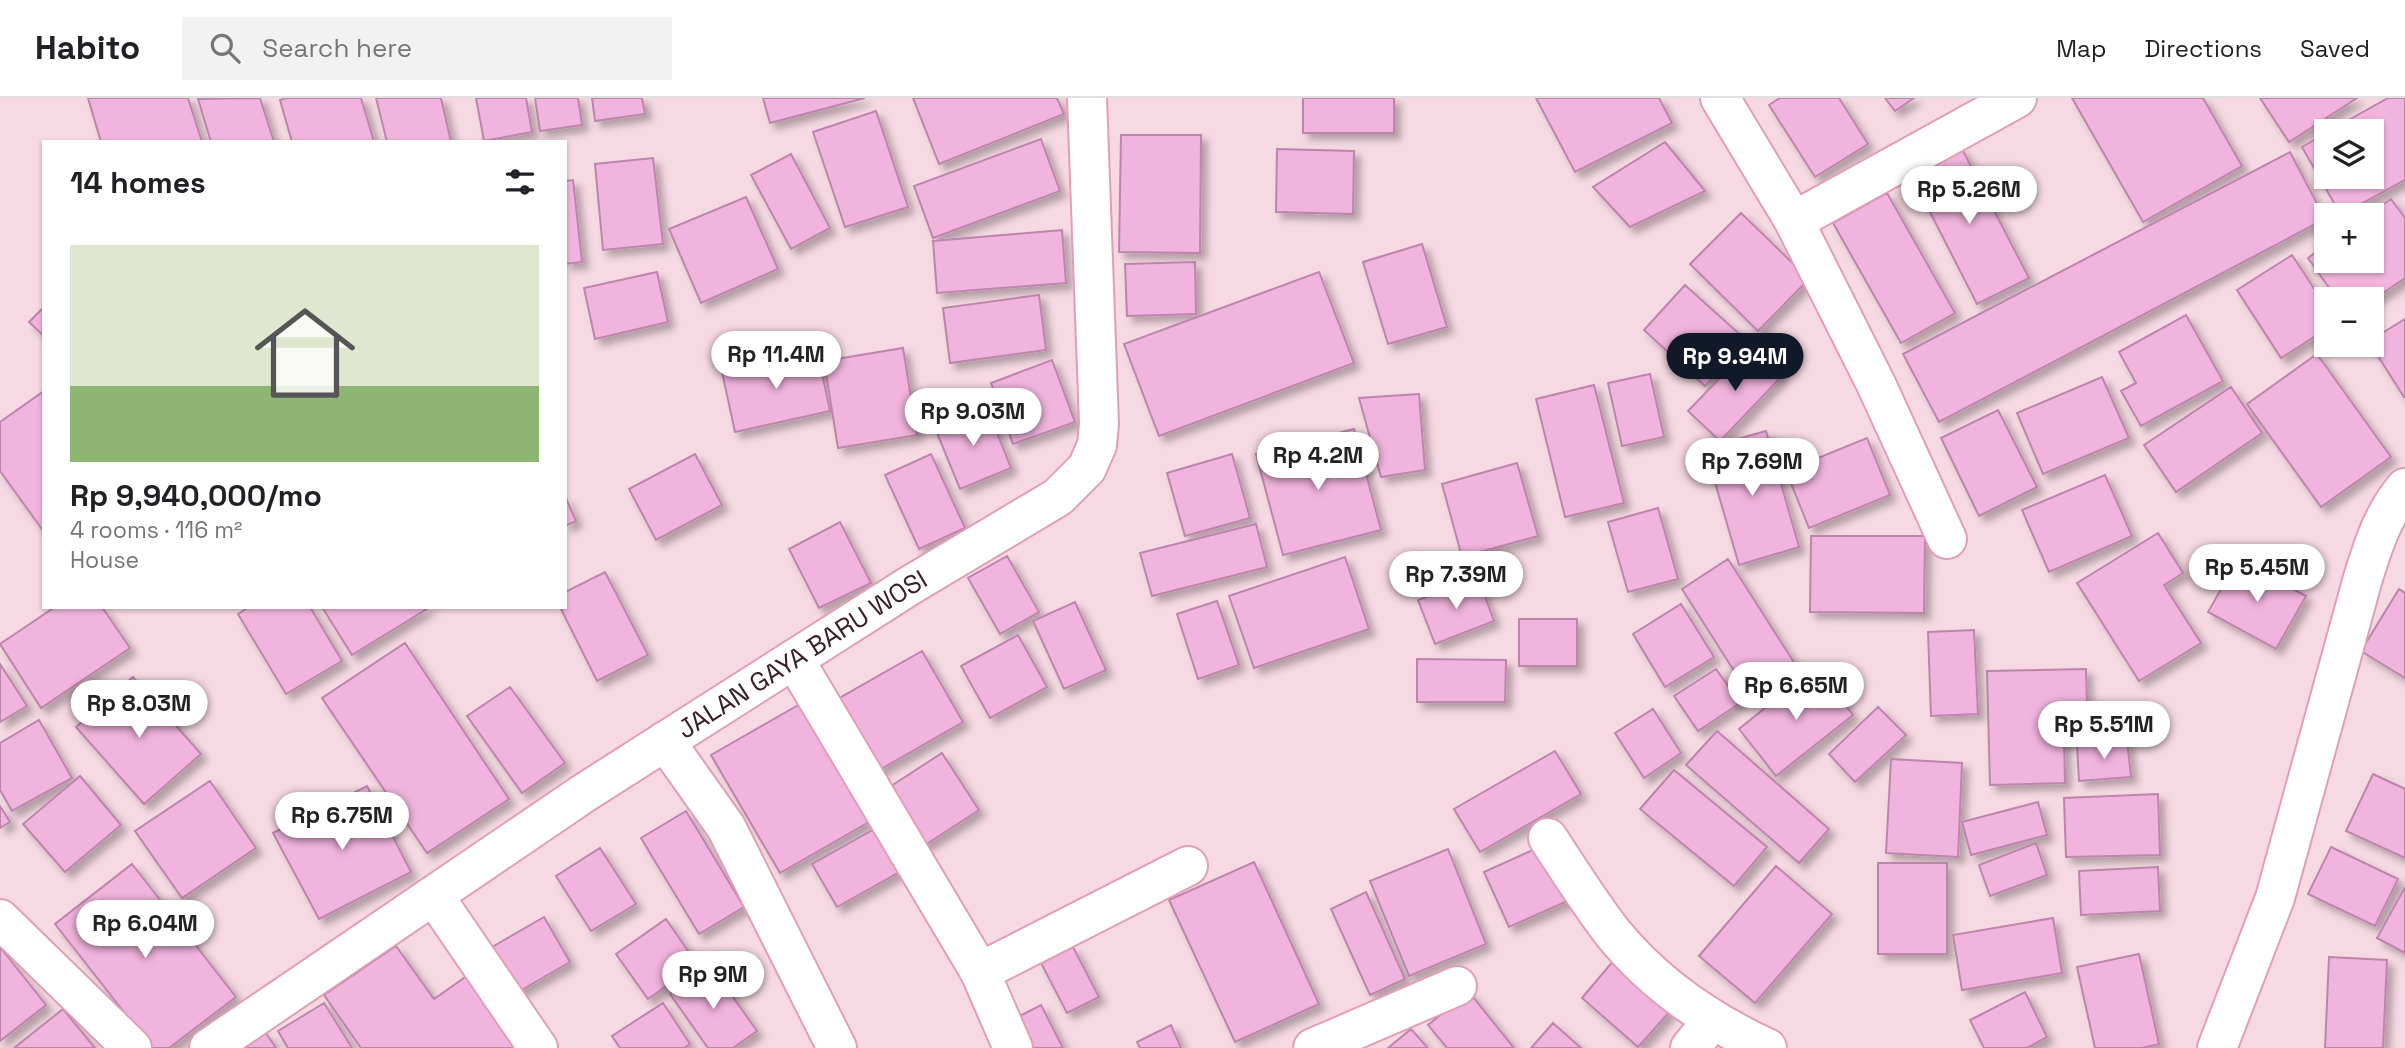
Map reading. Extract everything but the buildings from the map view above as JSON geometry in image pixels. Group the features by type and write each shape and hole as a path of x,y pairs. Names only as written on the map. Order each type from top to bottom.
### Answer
{"street":[{"name":"JALAN GAYA BARU WOSI","path":"209,1048 665,741 909,586 1045,506 1074,483 1087,468 1097,445 1099,424 1087,98"},
{"path":"1720,98 1794,221 1876,384 1947,539"},
{"path":"1794,221 2017,98"},
{"path":"2217,1048 2275,898 2371,552 2394,502 2405,488"},
{"path":"794,659 980,972 1013,1048"},
{"path":"665,741 726,827 837,1048"},
{"path":"1548,838 1614,934 1652,974 1701,1034 1767,1048"},
{"path":"980,972 1188,866"},
{"path":"434,896 538,1048"},
{"path":"0,919 132,1048"},
{"path":"1313,1048 1457,986"}]}
